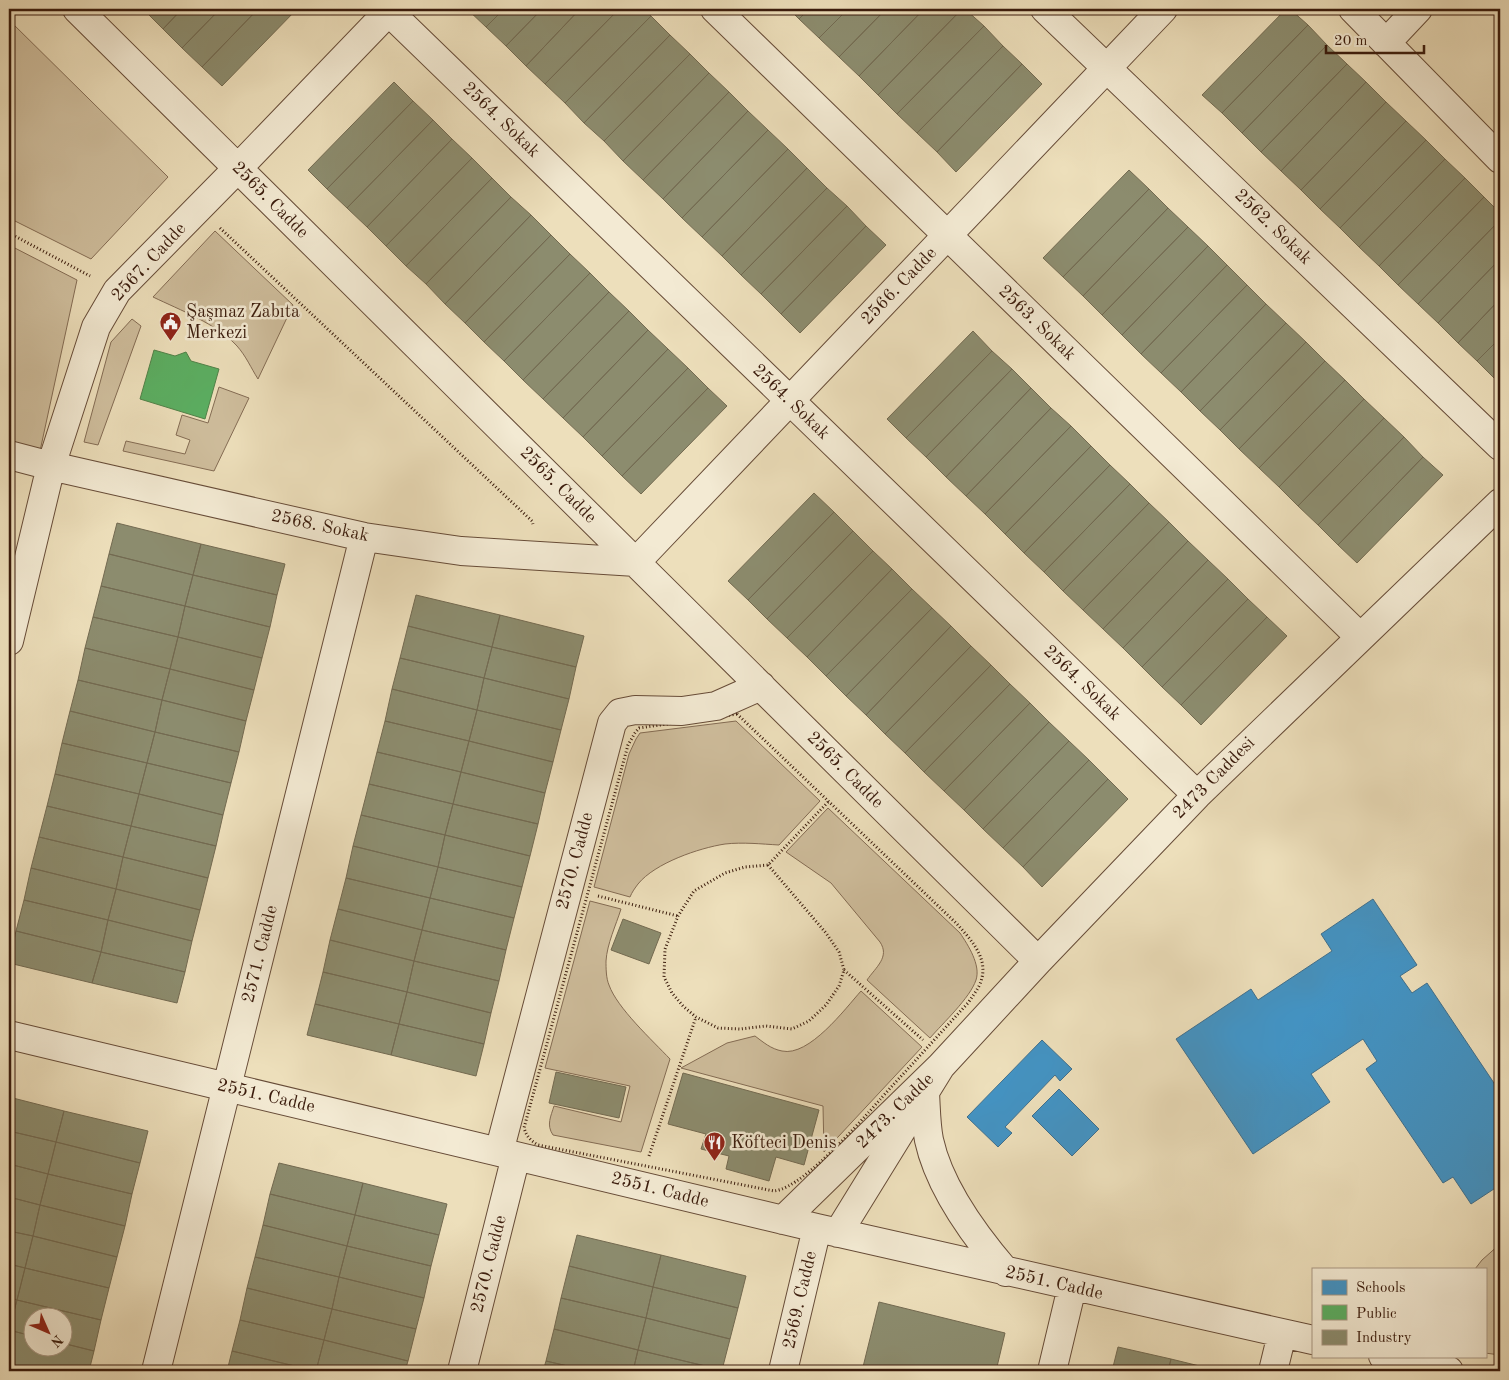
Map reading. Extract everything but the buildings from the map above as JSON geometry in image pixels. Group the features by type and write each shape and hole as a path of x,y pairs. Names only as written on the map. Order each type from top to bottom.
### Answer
{"street":[{"name":"2565. Cadde","path":"78,9 1038,961"},
{"name":"2563. Sokak","path":"715,9 1360,637"},
{"name":"2562. Sokak","path":"1045,9 1500,446"},
{"name":"2566. Cadde","path":"636,562 1162,9"},
{"path":"1353,9 1500,159"},
{"path":"1386,43 1418,9"},
{"name":"2567. Cadde","path":"9,641 51,466 96,327 117,291 389,10"},
{"name":"2564. Sokak","path":"389,10 1197,794"},
{"name":"2568. Sokak","path":"9,455 364,537 461,551 636,562"},
{"name":"2473 Caddesi","path":"935,1056 1038,961 1197,794 1500,503"},
{"name":"2571. Cadde","path":"156,1371 364,537"},
{"name":"2570. Cadde","path":"462,1371 508,1154 612,723 620,713 635,710 682,711 716,706 761,686"},
{"name":"2551. Cadde","path":"9,1035 508,1154 641,1175 783,1220 1072,1287 1312,1340"},
{"name":"2473. Cadde","path":"827,1230 924,1094 935,1056"},
{"name":"2473. Cadde","path":"783,1220 935,1056"},
{"name":"2473. Cadde","path":"924,1094 929,1138 935,1161 948,1189 966,1220 984,1247 1006,1272"},
{"name":"2569. Cadde","path":"783,1371 827,1230"},
{"path":"1052,1371 1072,1287"},
{"path":"1273,1371 1282,1334"},
{"path":"1392,1358 1449,1371"}],"path":[{"path":"216,224 532,521 534,526"},
{"path":"9,233 117,291"},
{"path":"737,714 829,801 957,924 973,942 983,960 984,972 979,986 935,1056 802,1177 781,1190 774,1191 641,1175 538,1145 530,1140 524,1128 628,745 639,728 737,714"},
{"path":"829,801 768,865 745,867 725,873 694,891 678,916 665,949 664,977 672,993 683,1006 696,1017 718,1028 740,1029 766,1026 792,1029 809,1021 826,1005 839,986 844,970"},
{"path":"768,865 826,933 839,952 844,970 935,1056"},
{"path":"588,894 678,916"},
{"path":"648,1156 696,1017"}],"shaded area":[{"path":"9,20 168,177 91,259 9,218"},
{"path":"215,231 293,305 258,379 243,354 229,338 198,318 153,297"},
{"path":"9,245 77,280 40,451 9,445"},
{"path":"132,319 141,326 98,445 84,442 111,342"},
{"path":"219,387 249,398 214,471 123,451 126,441 185,454 190,440 176,435 182,415 208,423"},
{"path":"736,721 820,801 779,845 725,844 691,853 655,869 638,884 630,897 594,887 629,754 640,733"},
{"path":"828,808 960,933 973,955 977,974 973,987 930,1038 867,980 883,957 883,947 880,942 831,883 786,852"},
{"path":"590,901 621,909 607,955 606,970 608,982 613,994 627,1014 670,1059 641,1152 553,1135 550,1128 554,1106 621,1122 630,1086 545,1068"},
{"path":"861,991 922,1047 824,1152 823,1106 681,1068 727,1043 755,1036 771,1047 782,1051 792,1051 803,1047 826,1030"},
{"path":"1500,1244 1500,1355 1486,1353 1486,1268 1476,1268"}],"place":[{"name":"Şaşmaz Zabıta Merkezi","path":"170,341"},
{"name":"Köfteci Denis","path":"715,1162"}]}
